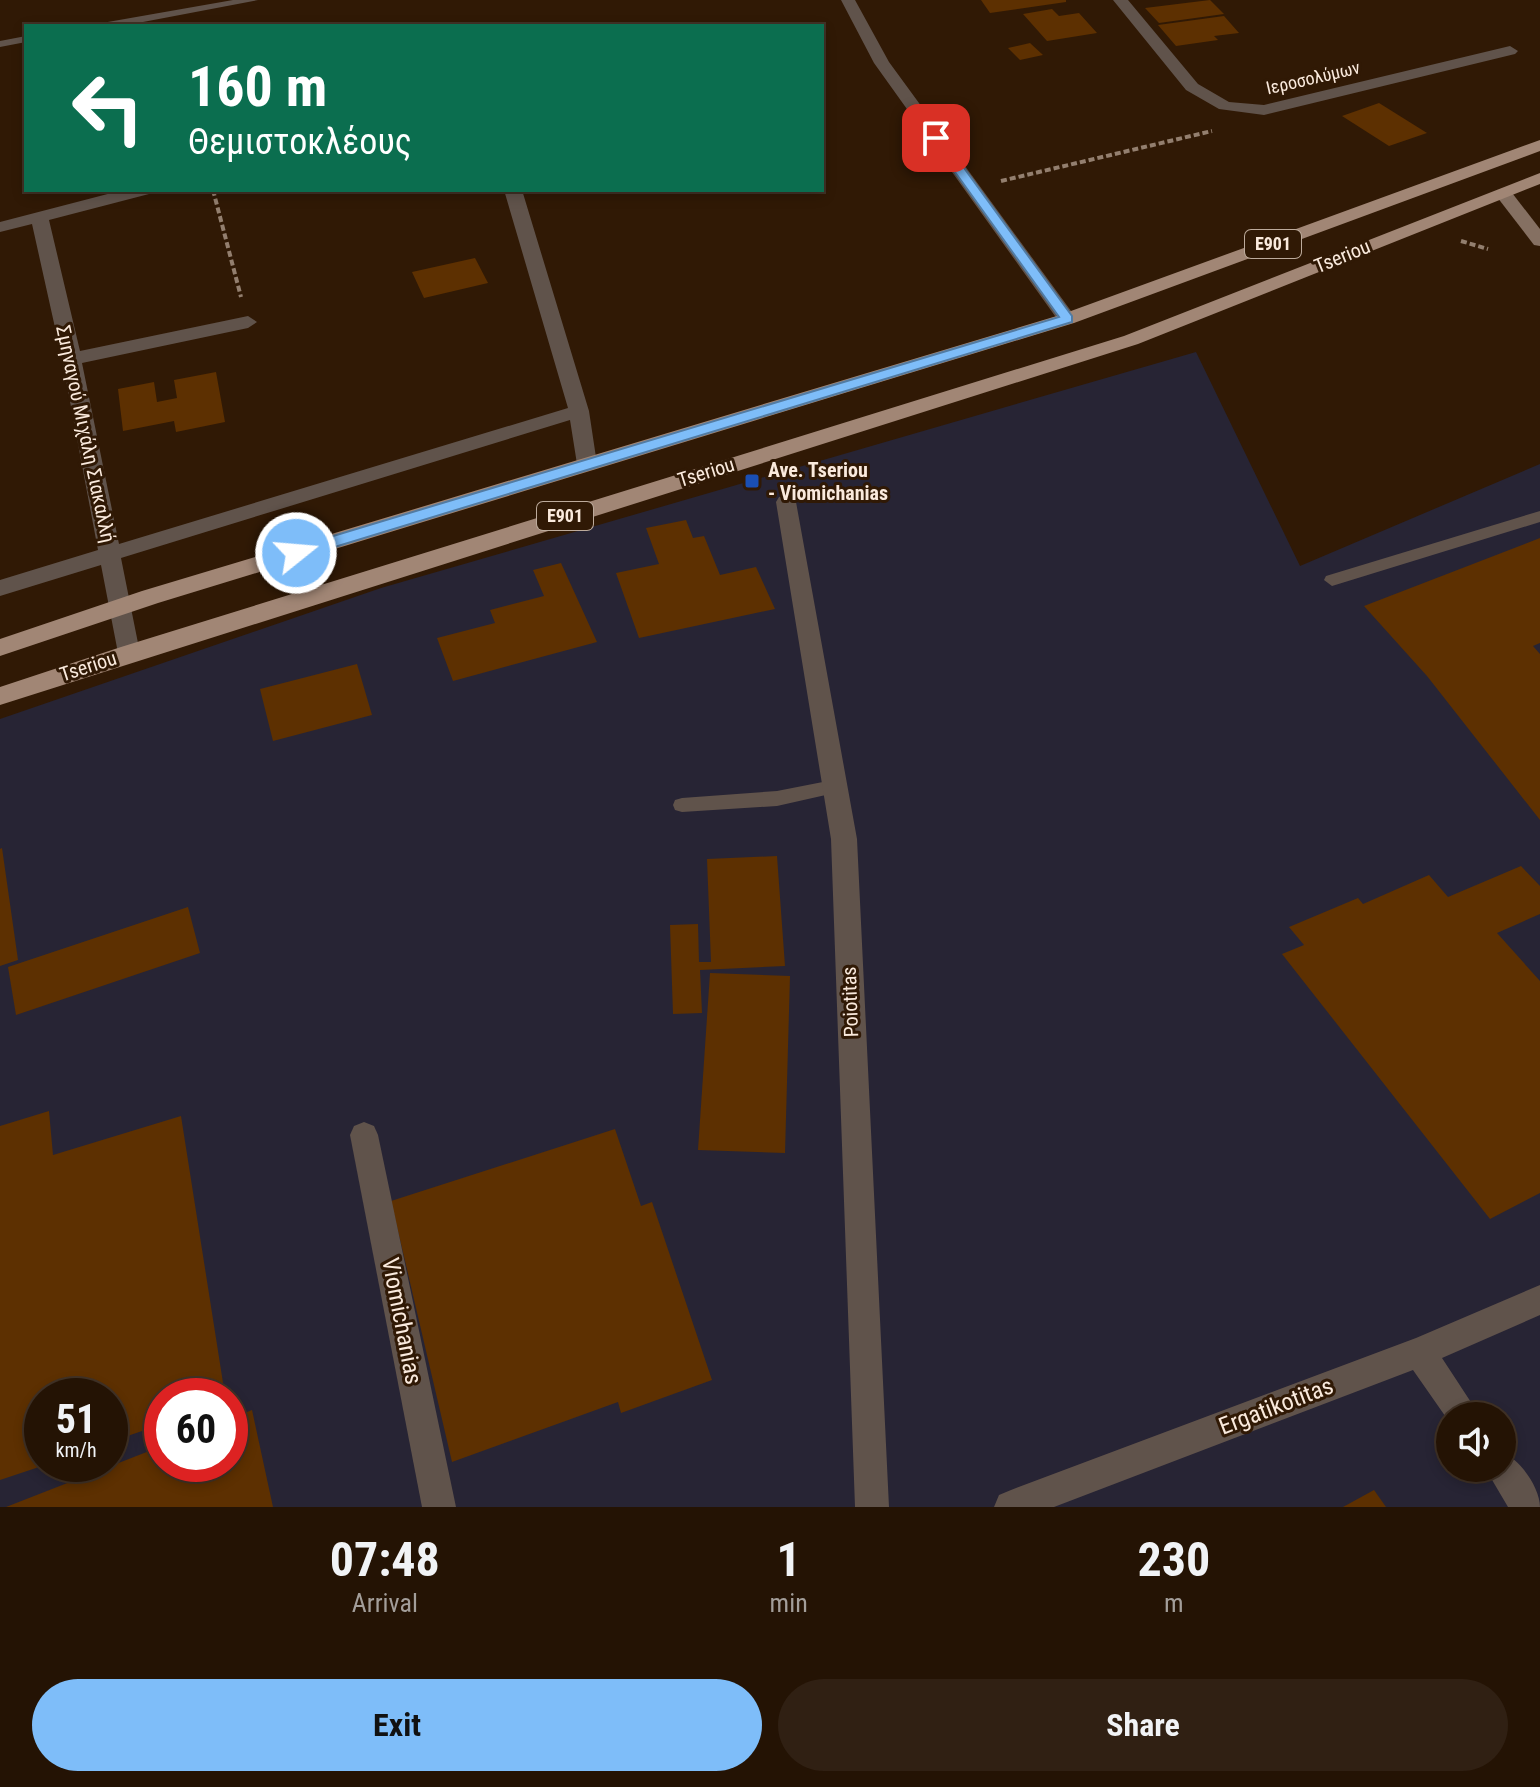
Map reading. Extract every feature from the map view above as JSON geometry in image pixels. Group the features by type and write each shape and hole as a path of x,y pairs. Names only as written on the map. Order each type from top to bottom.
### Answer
{"main road":[{"name":"Tseriou","path":"0,648 118,608 1067,319 1540,145"},
{"path":"1479,168 1503,193"},
{"name":"Tseriou","path":"0,696 1131,340 1540,178"}],"street":[{"path":"848,0 882,63 1067,319"},
{"name":"Ιεροσολύμων","path":"1120,0 1192,87 1225,106 1264,110 1510,51"},
{"path":"0,227 135,192"},
{"path":"514,192 579,411 587,464"},
{"path":"1503,193 1540,241"},
{"name":"Σμηναγού Μιχάλη Σιακαλλή","path":"39,215 72,359 129,653"},
{"path":"72,359 248,322"},
{"path":"0,588 579,411"},
{"name":"Poiotitas","path":"786,502 844,839 872,1507"},
{"name":"Viomichanias","path":"364,1135 439,1507"},
{"name":"Ergatikotitas","path":"1011,1507 1057,1499 1540,1300"},
{"path":"1419,1352 1454,1402"},
{"path":"1511,1482 1528,1507"}],"lane":[{"path":"114,24 252,0"},
{"path":"0,44 24,39"},
{"path":"1332,580 1540,516"},
{"path":"682,805 764,802 796,798 833,787"}],"path":[{"path":"972,187 1212,132 1225,106"},
{"path":"214,192 248,322"}],"shaded area":[{"path":"1196,352 1300,566 1540,464 1540,1507 0,1507 0,719 381,588"}],"building":[{"path":"981,0 1066,0 1066,2 990,13"},
{"path":"1210,0 1224,14 1159,23 1145,8"},
{"path":"1052,9 1059,16 1079,13 1097,33 1047,41 1023,14"},
{"path":"1224,16 1239,33 1214,36 1218,40 1176,46 1158,25"},
{"path":"1030,43 1043,55 1020,60 1008,48"},
{"path":"1379,103 1427,133 1389,146 1342,116"},
{"path":"475,258 488,283 424,298 412,272"},
{"path":"216,372 225,422 176,432 174,421 123,431 118,389 154,382 157,402 177,398 174,380"},
{"path":"686,520 693,538 704,536 720,575 756,567 775,609 639,638 616,573 659,564 646,528"},
{"path":"1540,538 1540,643 1533,646 1540,654 1540,820 1427,676 1364,606"},
{"path":"561,563 597,642 453,681 437,638 495,623 490,610 544,596 533,570"},
{"path":"357,664 372,715 273,741 260,689"},
{"path":"0,849 18,960 0,966"},
{"path":"777,856 785,966 700,970 702,1013 673,1014 670,925 698,924 699,962 711,962 707,859"},
{"path":"1521,866 1540,886 1540,914 1497,933 1540,981 1540,1193 1490,1219 1282,954 1304,945 1289,927 1358,898 1363,904 1429,875 1448,897"},
{"path":"188,907 200,953 16,1015 8,967"},
{"path":"710,973 790,976 785,1153 698,1150"},
{"path":"49,1111 53,1155 181,1116 222,1378 144,1378 144,1430 128,1436 128,1378 24,1378 24,1472 0,1480 0,1126"},
{"path":"615,1129 641,1206 652,1202 712,1380 621,1413 618,1402 452,1462 391,1201"},
{"path":"252,1410 273,1507 6,1507 70,1482 128,1482 128,1459 144,1453 144,1482 248,1482 248,1412"},
{"path":"1374,1490 1386,1507 1343,1507"}],"place":[{"name":"Ave. Tseriou - Viomichanias","path":"752,481"}],"route":[{"path":"296,553 1067,319 936,138"}]}
